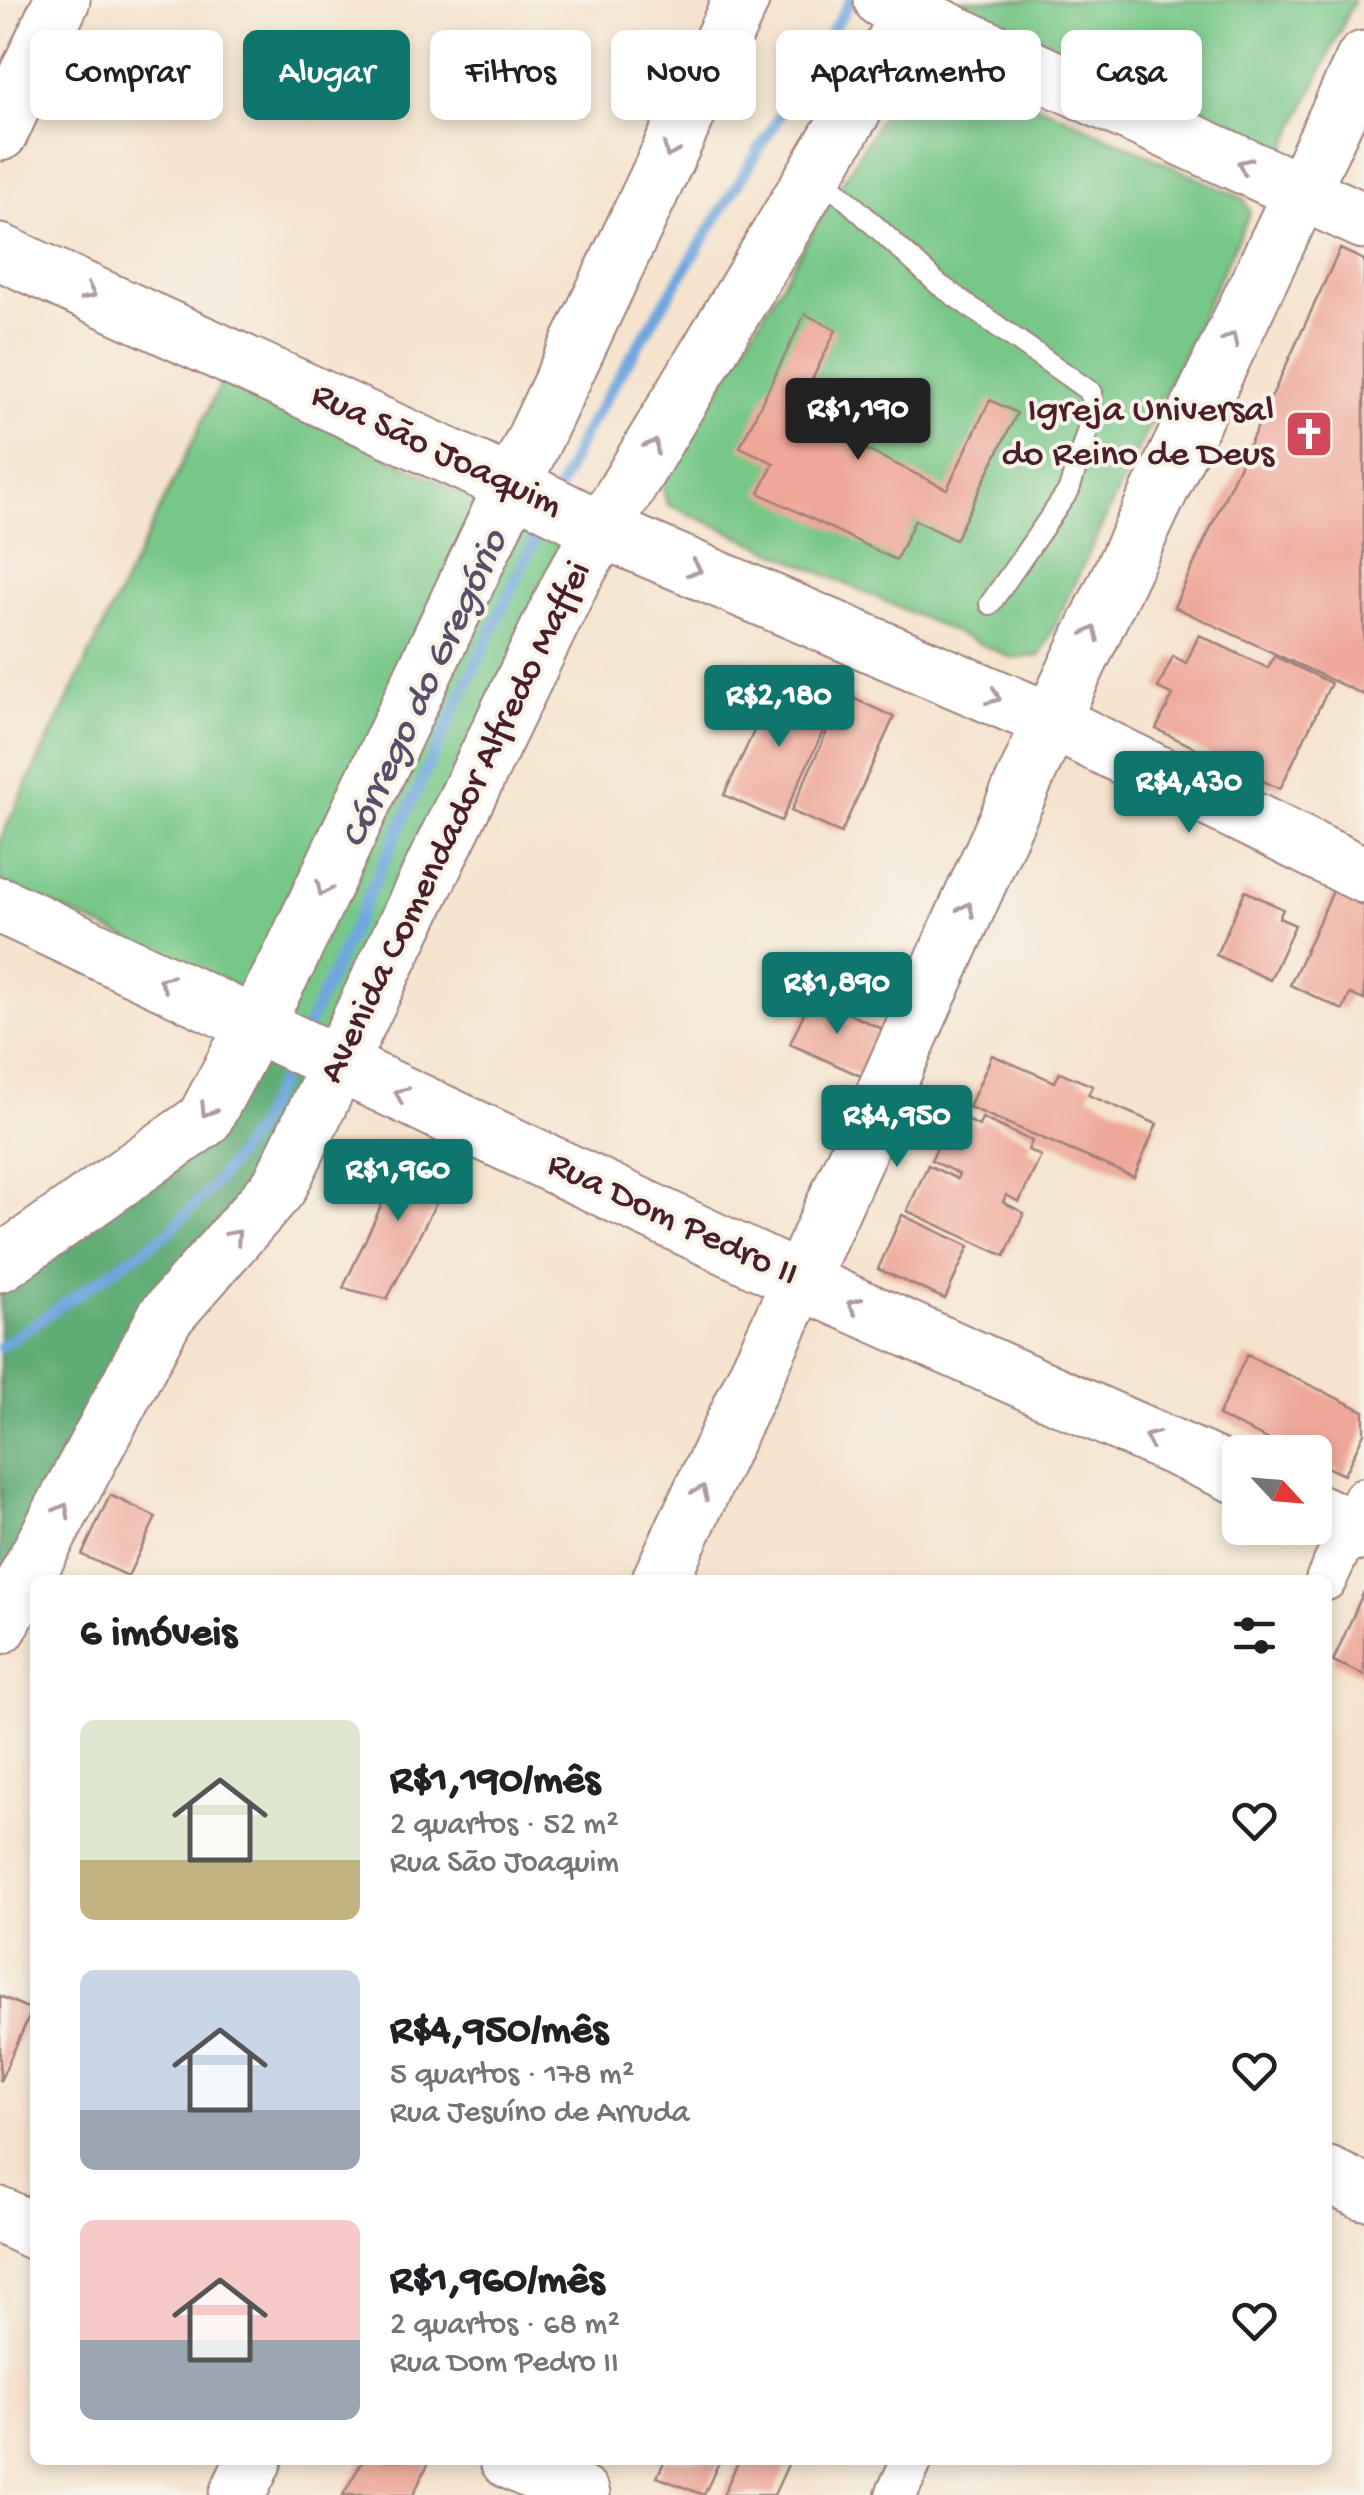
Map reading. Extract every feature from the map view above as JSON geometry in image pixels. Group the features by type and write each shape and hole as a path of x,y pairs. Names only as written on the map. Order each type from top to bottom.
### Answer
{"main road":[{"path":"0,133 62,0"},
{"path":"297,1044 290,958 555,506 742,0"},
{"path":"893,5 1364,220"},
{"name":"Avenida Comendador Alfredo Maffei","path":"0,1264 204,1120 297,1044 572,580 555,506 818,173 893,5"},
{"path":"662,1575 800,1282 1051,721 1364,58"},
{"name":"Rua São Joaquim","path":"0,252 555,506 1051,721 1364,876"},
{"name":"Rua Dom Pedro II","path":"0,905 800,1282 1222,1470"},
{"name":"Avenida Comendador Alfredo Maffei","path":"0,1626 26,1570 166,1317 279,1187 297,1044"},
{"path":"1332,2176 1364,2192"},
{"path":"0,2215 30,2230"},
{"path":"237,2495 252,2465"},
{"path":"519,2465 582,2495"}],"street":[{"path":"1328,1575 1348,1517"},
{"path":"896,2495 910,2465"}],"lane":[{"path":"818,173 938,284 1092,393 1088,428 1069,490 990,604"}],"green space":[{"path":"963,0 1354,0 1280,160 1195,120 1202,120 1202,30 1061,30 1061,57 1041,48 1041,30 1003,30 958,9"},
{"path":"1041,106 1061,115 1061,120 1071,120 1244,199 1250,213 1040,656 1012,658 667,504 662,483 879,120 1041,120"},
{"path":"224,377 480,502 256,980 244,990 0,882 0,840"},
{"path":"512,485 603,530 340,1062 273,1035"},
{"path":"253,1024 340,1062 0,1626 0,1264 204,1120"}],"building":[{"name":"Igreja Universal do Reino de Deus","path":"1340,249 1364,260 1364,695 1174,607"},
{"path":"805,314 836,330 795,415 947,489 990,400 1017,413 955,540 915,520 896,560 759,493 774,463 740,447"},
{"path":"1199,635 1268,668 1274,656 1331,683 1280,789 1156,729 1173,695 1158,688 1173,656 1186,663"},
{"path":"778,680 835,706 781,821 724,795"},
{"path":"844,694 894,717 841,833 791,811"},
{"path":"1245,891 1283,909 1279,918 1295,925 1270,980 1216,955"},
{"path":"1333,891 1364,906 1364,1000 1350,994 1343,1010 1290,985"},
{"path":"811,997 885,1030 863,1077 790,1044"},
{"path":"992,1055 1055,1082 1060,1072 1093,1086 1088,1095 1157,1124 1134,1177 969,1107"},
{"path":"954,1113 979,1126 982,1118 1032,1141 1028,1150 1041,1156 1019,1202 1006,1195 1003,1202 1024,1213 1005,1256 907,1211 928,1165 957,1179 959,1174 931,1160"},
{"path":"408,1148 454,1168 387,1299 343,1288"},
{"path":"902,1215 969,1246 945,1299 878,1269"},
{"path":"1247,1355 1364,1411 1364,1433 1344,1475 1332,1470 1332,1435 1259,1435 1218,1416"},
{"path":"110,1495 156,1517 128,1575 82,1555"},
{"path":"1364,1591 1364,1675 1333,1661"},
{"path":"0,1996 30,2009 30,2014 0,2081"},
{"path":"360,2465 428,2465 413,2495 343,2495"},
{"path":"663,2465 718,2465 704,2495 657,2477"},
{"path":"737,2465 788,2465 774,2495 723,2495"}],"waterway":[{"name":"Córrego do Gregório","path":"557,492 584,433 851,0"},
{"name":"Córrego do Gregório","path":"305,1031 545,517"},
{"name":"Córrego do Gregório","path":"0,1347 168,1233 213,1186 253,1133 292,1056"}],"place":[{"name":"Igreja Universal do Reino de Deus","path":"1309,434"}]}
